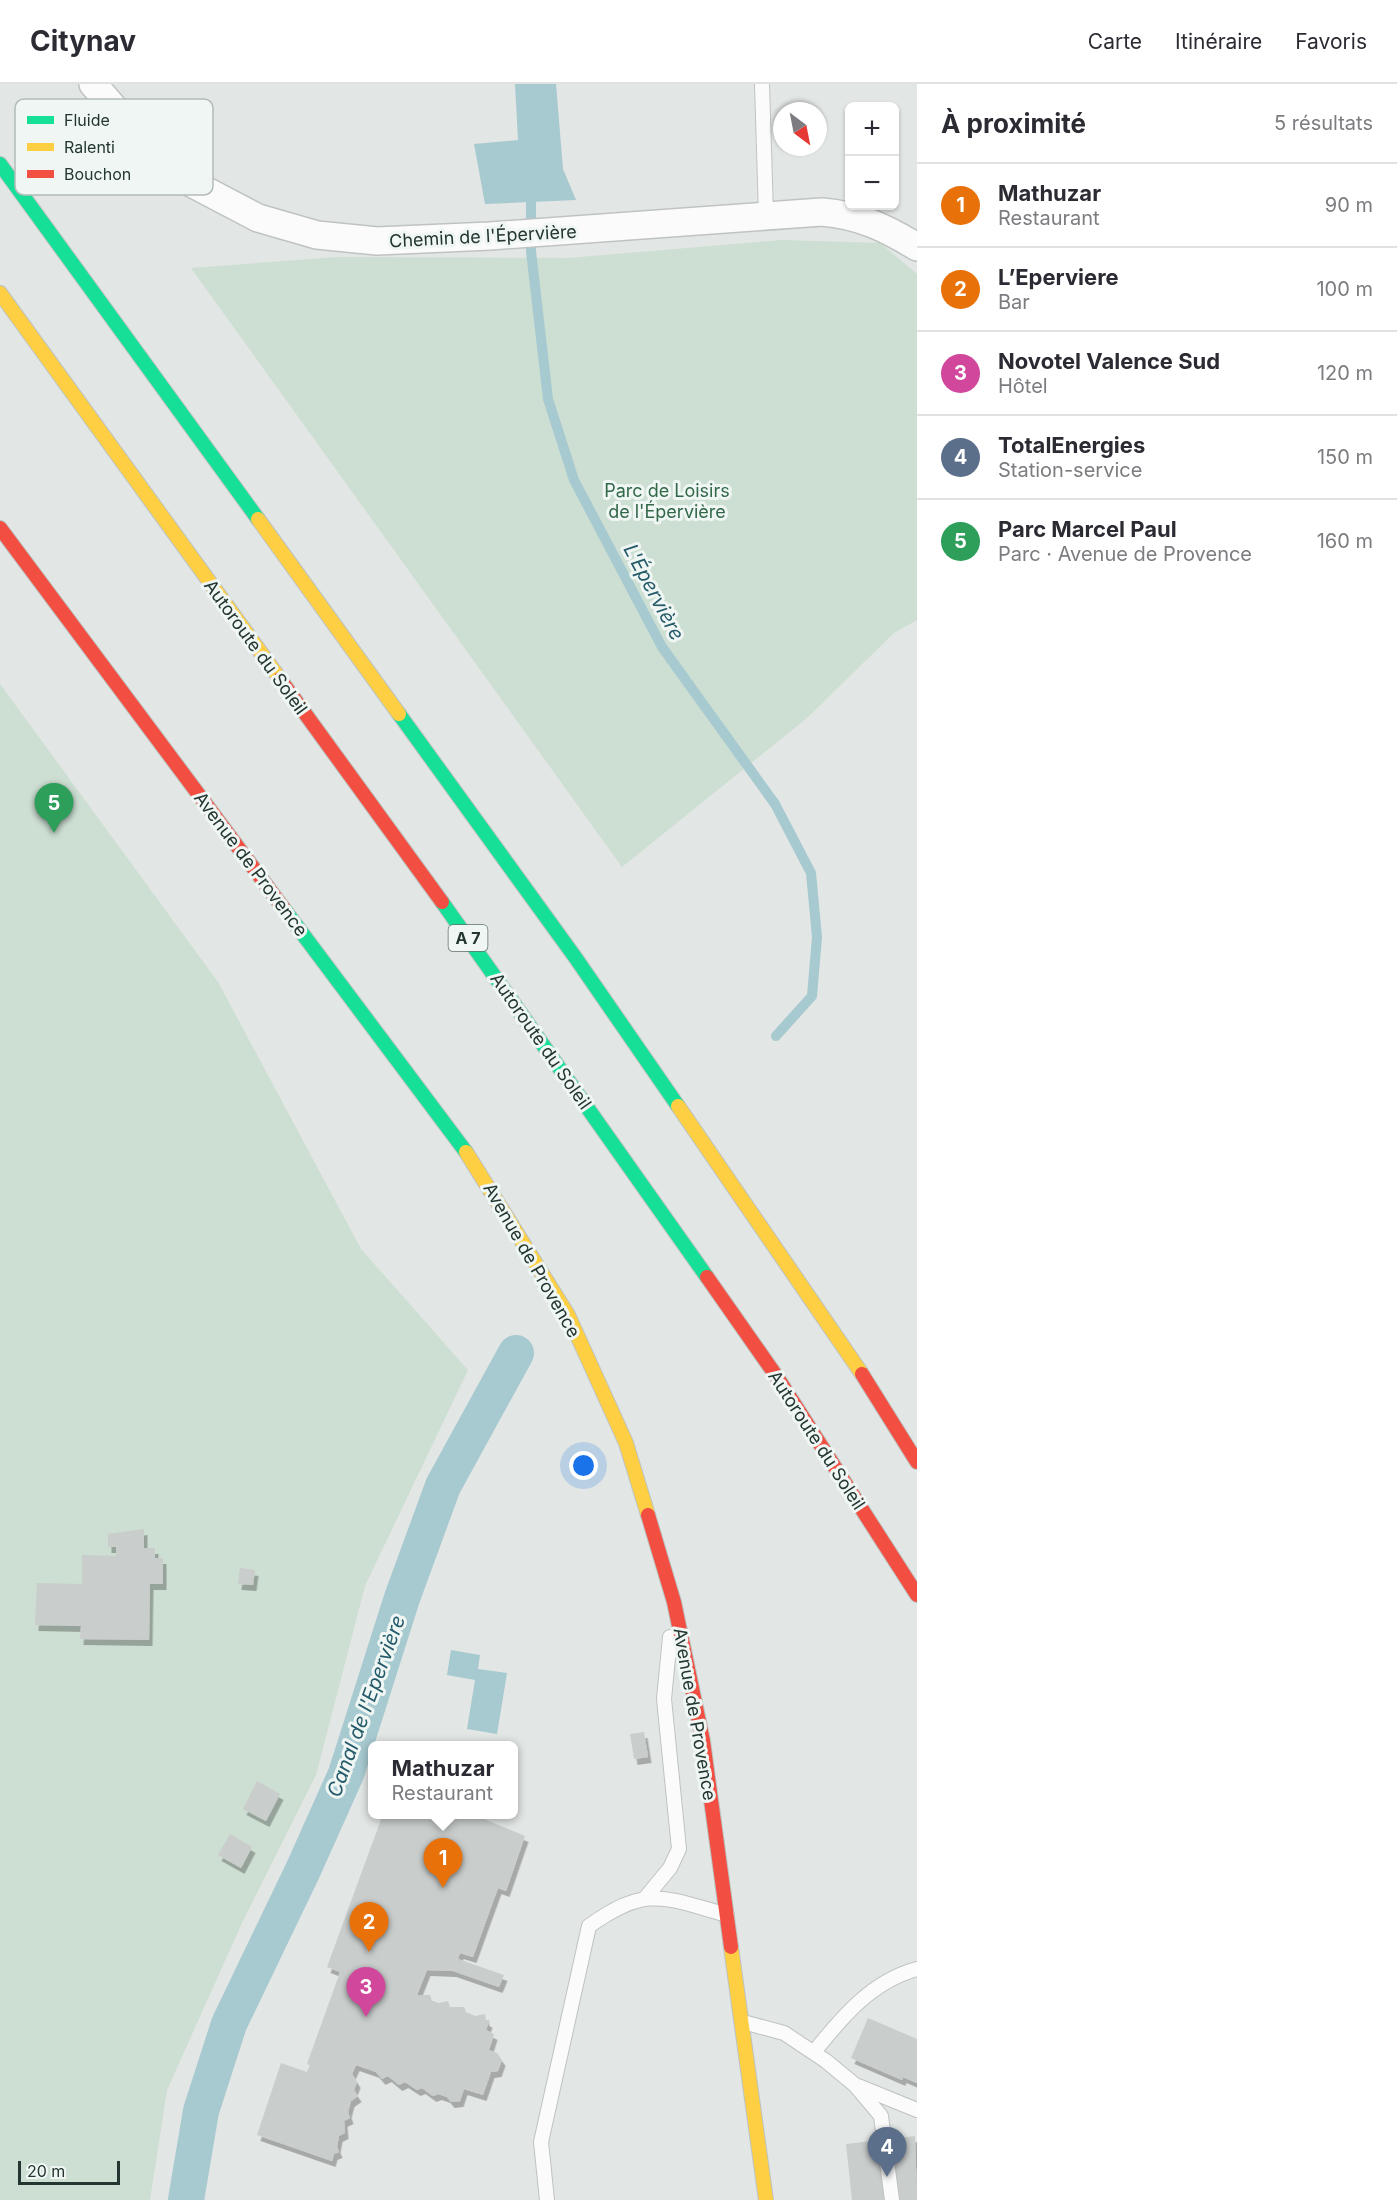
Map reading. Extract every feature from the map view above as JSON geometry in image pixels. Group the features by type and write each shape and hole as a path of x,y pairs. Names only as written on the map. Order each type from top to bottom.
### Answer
{"main road":[{"path":"0,164 15,185"},
{"path":"22,195 575,957 838,1337 917,1462"},
{"name":"Autoroute du Soleil","path":"0,293 526,1019 777,1377 917,1595"},
{"name":"Avenue de Provence","path":"0,528 477,1167 532,1253 568,1315 626,1443 674,1602 703,1742 766,2200"}],"street":[{"name":"Chemin de l'Épervière","path":"93,84 106,99"},
{"name":"Chemin de l'Épervière","path":"213,194 258,218 317,235 377,241 591,231 822,212 849,214 884,227 917,247"}],"lane":[{"path":"762,84 766,215"},
{"path":"646,1897 670,1868 679,1849 664,1699 674,1602"},
{"path":"547,2200 541,2142 590,1926 617,1907 646,1897 673,1900 727,1915"},
{"path":"814,2052 844,2014 882,1983 917,1969"},
{"path":"742,2022 784,2033 814,2052 855,2085 881,2116 892,2200"},
{"path":"855,2085 917,2110"}],"green space":[{"name":"Parc de Loisirs de l'Épervière","path":"782,240 880,243 917,274 917,620 894,633 807,718 622,867 191,268 338,257 568,258"},
{"path":"0,684 218,982 361,1249 468,1370 365,1586 316,1775 242,1923 167,2090 150,2200 0,2200"}],"water":[{"path":"515,84 556,84 563,169 576,200 485,204 474,144 518,140"},
{"path":"451,1650 480,1655 478,1669 507,1673 497,1734 467,1729 475,1680 447,1675"}],"building":[{"path":"144,1529 144,1548 155,1548 155,1558 163,1558 163,1584 150,1584 149,1640 80,1639 81,1626 35,1625 37,1583 82,1584 82,1555 116,1556 116,1547 108,1547 108,1534"},
{"path":"240,1568 255,1570 253,1585 238,1584"},
{"path":"644,1732 648,1757 634,1759 630,1734"},
{"path":"257,1781 280,1794 266,1821 243,1809"},
{"path":"381,1819 484,1819 525,1836 506,1891 498,1888 473,1957 460,1953 458,1959 504,1975 499,1987 453,1971 427,1970 417,1995 430,1995 432,2001 439,2003 448,2001 450,2007 464,2007 466,2012 475,2016 485,2014 489,2022 486,2030 494,2034 489,2050 497,2053 502,2060 498,2071 491,2072 483,2095 464,2089 460,2101 451,2102 447,2097 438,2094 433,2096 422,2088 417,2090 405,2082 399,2085 388,2076 382,2079 376,2072 356,2065 352,2074 357,2082 354,2090 358,2096 351,2101 348,2112 350,2118 344,2121 345,2133 339,2136 337,2147 339,2152 334,2154 332,2161 257,2135 281,2063 307,2072 310,2065 307,2064 340,1972 327,1967"},
{"path":"230,1834 252,1847 241,1868 218,1855"},
{"path":"868,2018 917,2039 917,2083 903,2077 902,2080 851,2058"},
{"path":"915,2136 917,2200 852,2200 846,2144"}],"waterway":[{"name":"L'Épervière","path":"531,190 531,251 548,399 574,480 662,647 775,804 811,873 817,937 812,996 776,1036"},
{"name":"Canal de l'Epervière","path":"186,2200 201,2111 229,2024 346,1774 402,1598 443,1486 516,1353"}],"traffic: fast":[{"path":"0,164 15,185"},
{"path":"23,195 258,519"},
{"path":"399,714 575,957 678,1106"},
{"path":"442,902 707,1277"},
{"path":"284,909 466,1152"}],"traffic: slow":[{"path":"0,293 280,679"},
{"path":"258,519 399,714"},
{"path":"678,1106 862,1374"},
{"path":"466,1152 568,1315 626,1443 648,1515"},
{"path":"731,1947 766,2200"}],"traffic: jam":[{"path":"0,528 284,909"},
{"path":"280,679 442,902"},
{"path":"707,1277 777,1377 917,1595"},
{"path":"862,1374 917,1462"},
{"path":"648,1515 674,1602 703,1741 731,1947"}],"place":[{"name":"Parc Marcel Paul","path":"54,833"},
{"name":"Mathuzar","path":"443,1888"},
{"name":"L’Eperviere","path":"369,1952"},
{"name":"Novotel Valence Sud","path":"366,2017"},
{"name":"TotalEnergies","path":"887,2177"}]}
